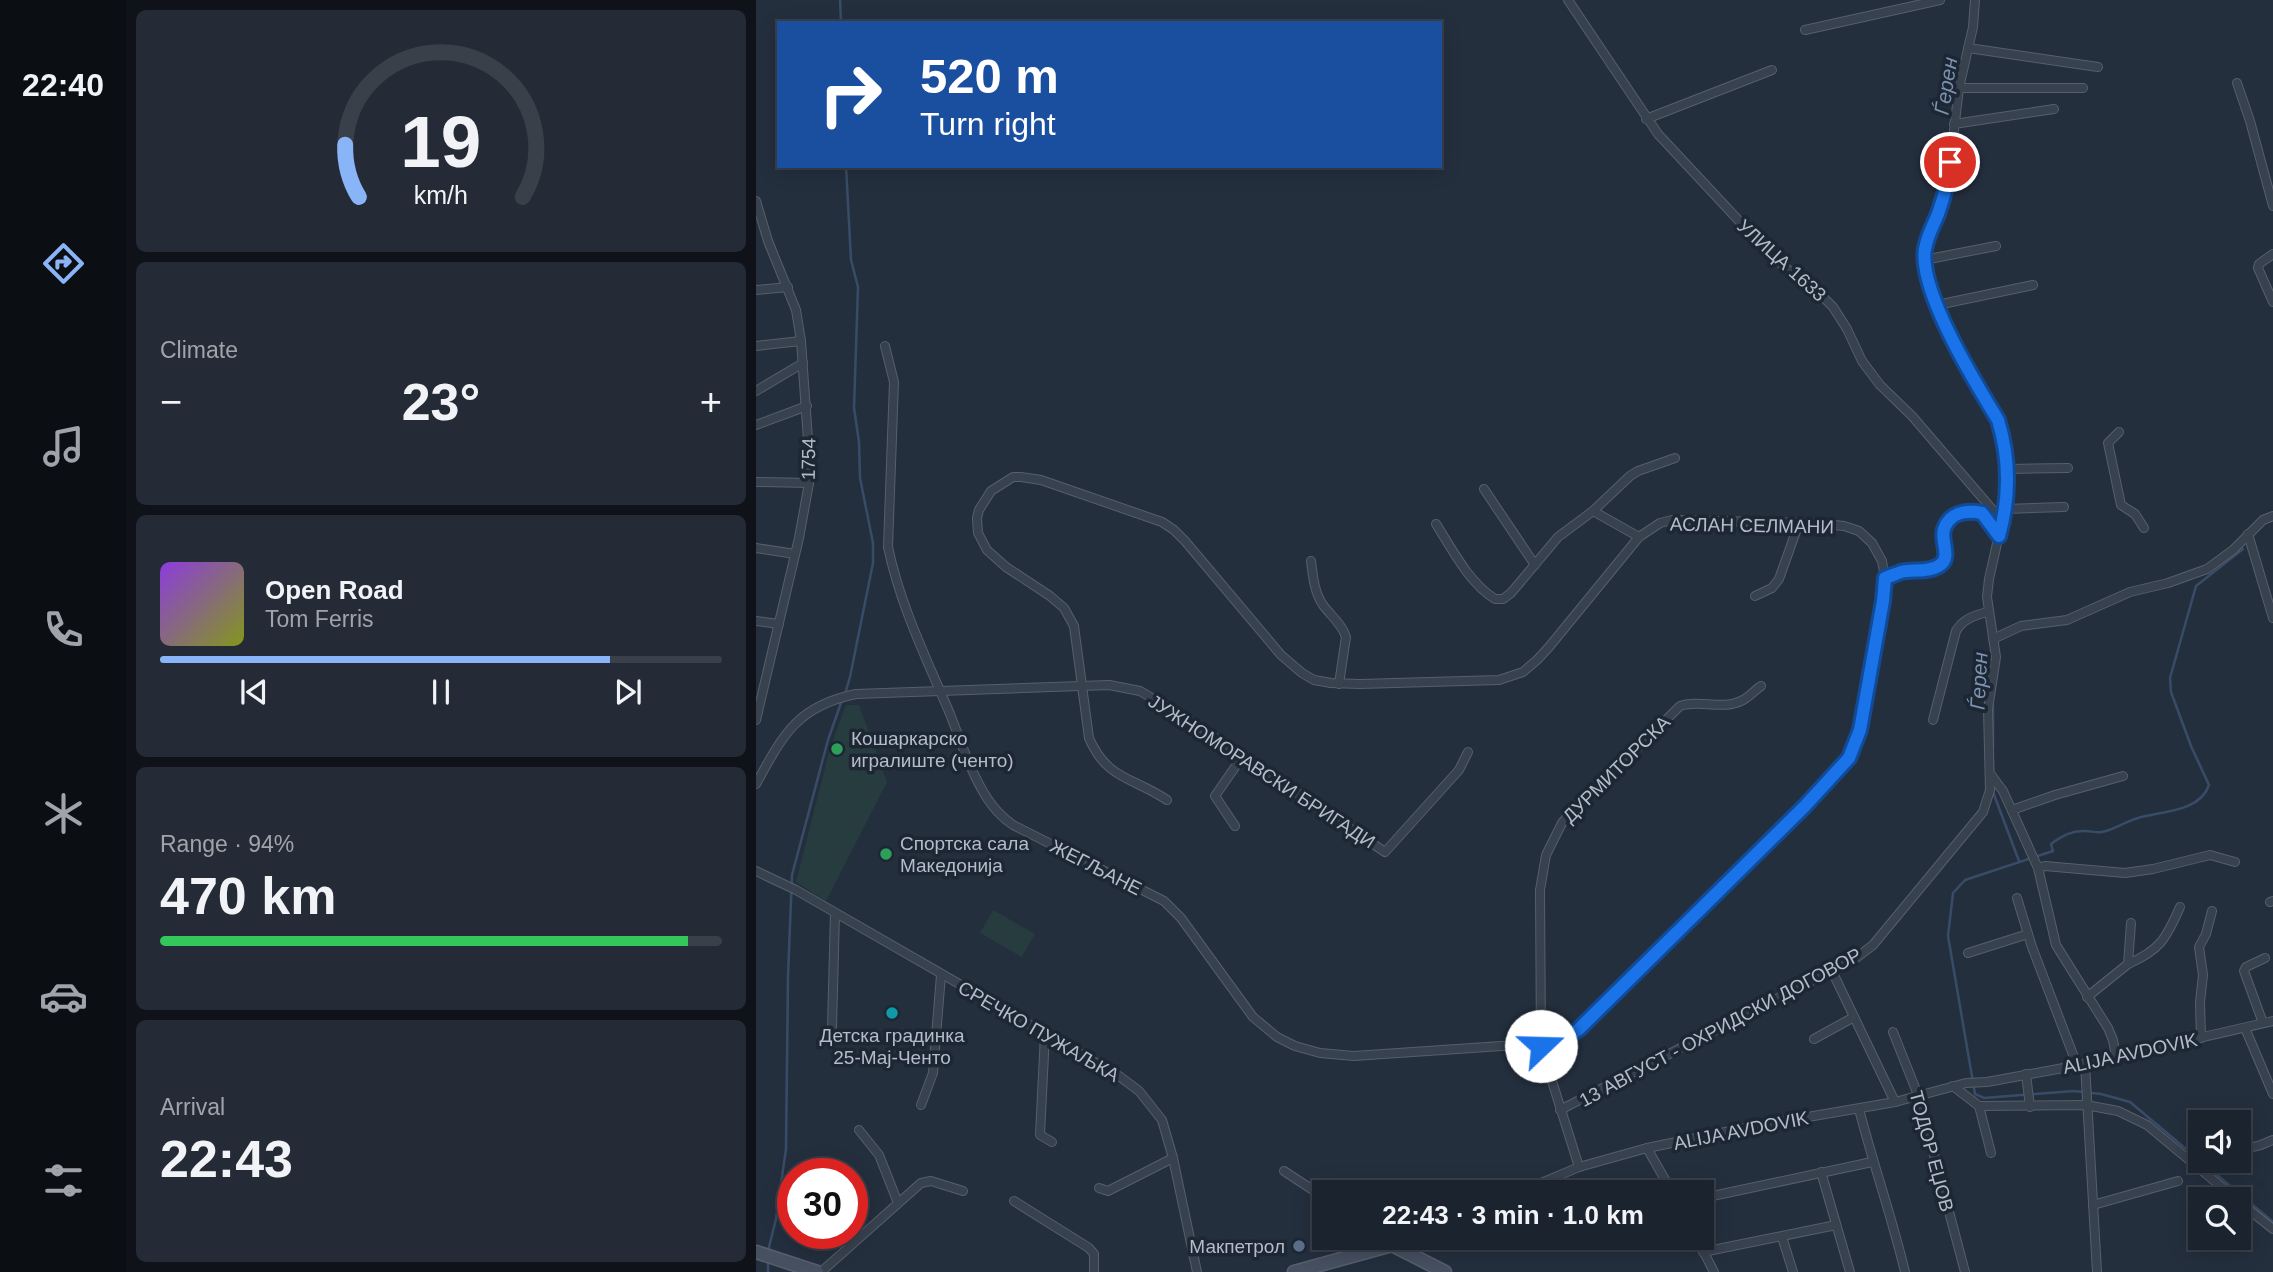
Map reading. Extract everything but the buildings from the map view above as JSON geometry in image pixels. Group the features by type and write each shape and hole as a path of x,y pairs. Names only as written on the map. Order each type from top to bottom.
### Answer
{"main road":[{"path":"1294,1272 1361,1250"},
{"path":"1405,1250 1445,1272"},
{"path":"756,1252 819,1272"}],"street":[{"name":"УЛИЦА 1633","path":"1568,0 1658,134 1769,253 1825,298 1840,316 1854,348 1874,378 1912,416 2003,522"},
{"path":"1805,30 1940,0"},
{"name":"13 АВГУСТ - ОХРИДСКИ ДОГОВОР","path":"1560,1110 1856,958 1873,945 1983,812 1990,790 1988,709 1996,657 1988,612 1989,579 2005,509 2005,445 1998,420 1966,364 1937,304 1924,260 1929,233 1948,181 1959,88 1973,27 1975,0"},
{"path":"1968,48 2098,66"},
{"path":"1646,119 1772,70"},
{"path":"2236,83 2250,121 2273,206"},
{"path":"1959,88 2082,88"},
{"path":"1954,124 2054,109"},
{"name":"1754","path":"756,201 768,241 796,310 807,406 808,483 795,554 758,701 756,719"},
{"path":"756,242 768,241"},
{"path":"1924,260 1996,246"},
{"path":"2272,299 2258,268 2259,264 2273,254"},
{"path":"1937,304 2033,285"},
{"path":"756,289 788,287"},
{"path":"756,346 801,341"},
{"name":"ЖЕГЉАНЕ","path":"885,346 894,382 888,547 899,590 940,691 985,796 1003,818 1164,901 1181,918 1253,1017 1277,1037 1294,1046 1320,1053 1354,1056 1501,1046 1541,1046"},
{"path":"756,391 803,363"},
{"path":"756,425 807,406"},
{"path":"2119,432 2108,443 2121,505 2135,514 2144,527"},
{"path":"1436,524 1470,574 1495,599 1506,597 1559,537 1630,476 1675,458"},
{"path":"2007,469 2068,468"},
{"name":"АСЛАН СЕЛМАНИ","path":"1082,685 1074,626 1064,608 1033,583 1006,567 988,550 978,533 977,518 982,503 991,491 1013,477 1041,480 1162,522 1185,541 1281,655 1308,677 1339,684 1499,680 1523,671 1549,647 1639,537 1660,523 1672,520 1799,523 1843,526 1859,531 1872,543 1882,561 1885,578 1860,730 1849,758 1813,799 1579,1029 1564,1040 1541,1046"},
{"path":"756,482 808,483"},
{"path":"1485,489 1535,565"},
{"path":"2005,509 2064,507"},
{"path":"1593,510 1639,537"},
{"path":"1885,578 1902,572 1933,569 1942,564 1945,558 1944,529 1953,517 1962,512 1982,513 1999,536"},
{"path":"1993,639 2021,626 2067,620 2130,592 2199,573 2233,550 2263,520 2273,516"},
{"path":"1755,596 1772,588 1779,579 1799,523"},
{"path":"2248,534 2273,618"},
{"path":"756,548 795,554"},
{"path":"1311,561 1322,603 1346,637 1339,684"},
{"path":"1933,720 1959,625 1988,612"},
{"path":"756,621 779,624"},
{"path":"1082,685 1089,738 1096,754 1112,771 1152,789 1167,800"},
{"name":"ЈУЖНОМОРАВСКИ БРИГАДИ","path":"756,781 780,740 794,724 818,706 841,697 856,694 1109,685 1140,691 1186,718 1385,852 1459,770 1468,752"},
{"name":"ДУРМИТОРСКА","path":"1579,1167 1541,1046 1540,890 1549,845 1576,806 1680,706 1688,703 1732,704 1743,700 1761,685"},
{"path":"1236,826 1215,796 1242,757"},
{"path":"1991,775 2003,791 2037,864 2056,944 2111,1034 2116,1056"},
{"path":"2012,810 2123,776"},
{"path":"2037,864 2125,873 2210,855 2235,862"},
{"name":"СРЕЧКО ПУЖАЉКА","path":"756,871 796,890 1119,1076 1139,1091 1162,1120 1173,1158 1197,1272"},
{"path":"2017,898 2028,934 2081,1064 2085,1082 2097,1272"},
{"path":"2087,997 2128,964 2148,955 2157,947 2169,932 2180,907"},
{"path":"2202,1038 2200,1002 2203,975 2199,947 2206,934 2212,911"},
{"path":"832,1027 835,913"},
{"path":"2128,964 2131,923"},
{"path":"1968,953 2028,934"},
{"path":"2263,1023 2244,971 2246,967 2265,958"},
{"path":"1832,971 1895,1102"},
{"path":"921,1105 933,1073 941,975"},
{"path":"1814,1039 1854,1017"},
{"name":"ALIJA AVDOVIK","path":"1548,1180 1579,1167 1647,1149 1749,1127 1895,1102 1966,1083 1987,1082 2081,1064 2273,1021"},
{"path":"2245,1028 2273,1094"},
{"name":"ТОДОР ЕЏОВ","path":"1893,1032 1918,1094 1965,1272"},
{"path":"1045,1034 1040,1135 1052,1142"},
{"path":"2026,1074 2030,1105"},
{"path":"1953,1086 1979,1106 1991,1153"},
{"path":"1979,1106 2086,1101 2118,1111 2147,1125 2221,1187"},
{"path":"1859,1109 1905,1272"},
{"path":"859,1130 879,1155 898,1203"},
{"path":"2251,1148 2273,1140"},
{"path":"1647,1149 1664,1180"},
{"path":"1099,1188 1108,1191 1173,1158"},
{"path":"1714,1196 1872,1162"},
{"path":"1284,1171 1312,1189"},
{"path":"1821,1172 1850,1272"},
{"path":"819,1272 921,1183 926,1181 963,1191"},
{"path":"2093,1205 2178,1181"},
{"path":"1014,1201 1089,1248 1094,1254 1094,1272"},
{"path":"2251,1211 2273,1229"},
{"path":"1714,1272 1703,1252 1836,1225"},
{"path":"1782,1237 1793,1272"}],"green space":[{"path":"846,705 859,705 887,782 826,901 796,882 830,748"},
{"path":"993,910 1035,934 1022,957 980,933"}],"waterway":[{"path":"840,0 841,21"},
{"path":"845,694 873,563 873,543 860,478 854,408 858,287 851,260 846,168"},
{"name":"Ѓерен","path":"1934,229 1941,218 1946,196"},
{"path":"2243,549 2196,586 2170,678 2171,692 2209,785 2204,794 2197,801 2179,809 2134,819 2107,831 2081,831 2063,836 2051,844 2053,851 1965,880 1953,893 1948,936 1975,1094 1984,1098 2074,1091 2101,1094 2130,1102 2273,1222"},
{"path":"768,1251 776,1219 786,1149 792,875 828,740 842,700"},
{"name":"Ѓерен","path":"1993,705 1993,748"},
{"path":"1993,792 2019,861"},
{"path":"768,1261 768,1272"}],"place":[{"name":"Кошаркарско игралиште (ченто)","path":"837,749"},
{"name":"Спортска сала Македонија","path":"886,854"},
{"name":"Детска градинка 25-Мај-Ченто","path":"892,1013"},
{"name":"Макпетрол","path":"1299,1246"}],"route":[{"path":"1541,1046 1564,1040 1579,1029 1837,774 1849,758 1860,730 1885,578 1902,572 1933,569 1942,564 1945,558 1944,529 1953,517 1962,512 1982,513 1999,536 2007,499 2003,434 1943,319 1934,299 1924,260 1929,233 1948,181 1950,162"}]}
